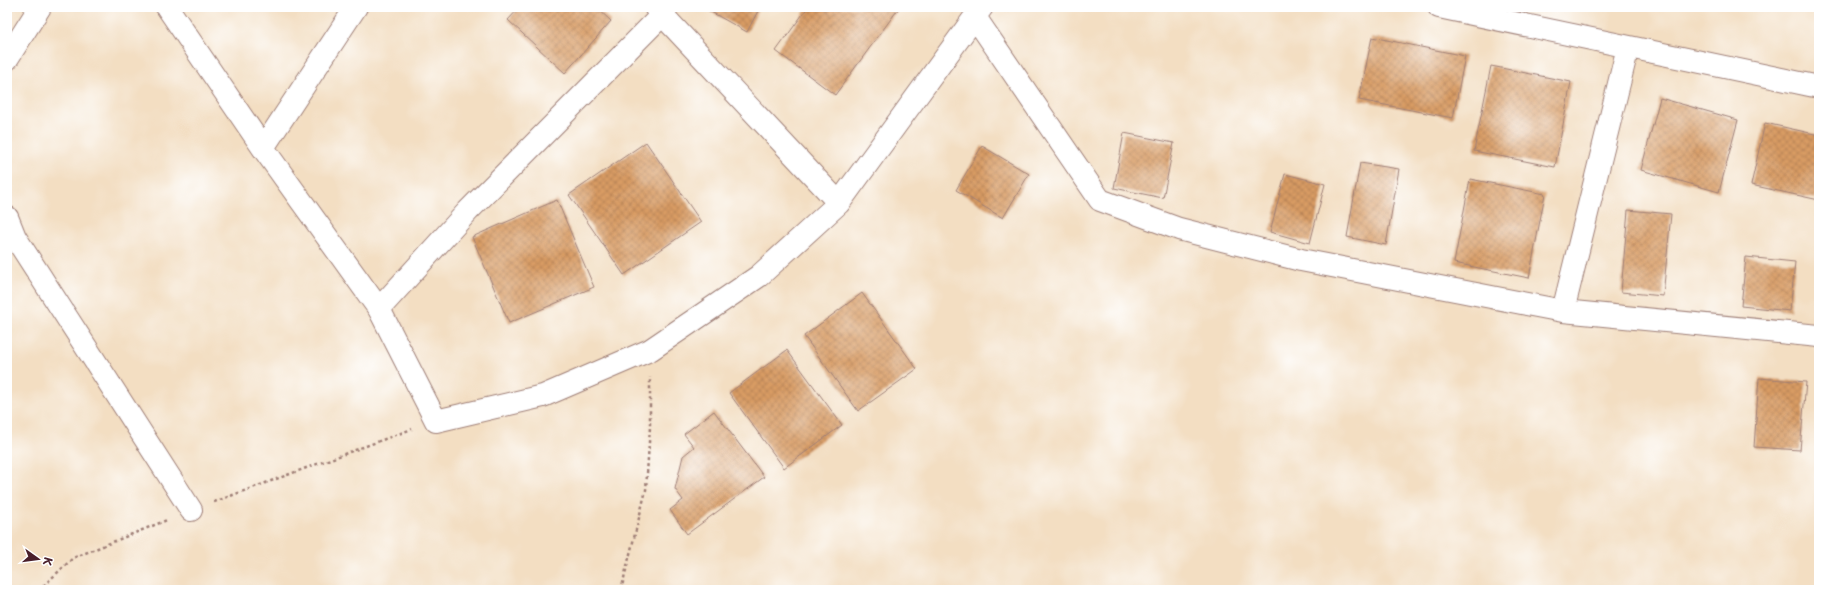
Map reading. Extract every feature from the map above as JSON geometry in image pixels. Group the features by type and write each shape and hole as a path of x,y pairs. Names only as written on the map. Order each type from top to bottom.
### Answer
{"street":[{"path":"7,59 40,7"},
{"path":"166,7 263,148 379,309 436,421 543,396 650,350 759,276 839,203 979,12 1100,200 1179,228 1301,260 1563,311 1819,336"},
{"path":"263,148 356,7"},
{"path":"1439,7 1819,87"},
{"path":"379,309 468,211 662,9 839,203"},
{"path":"1563,311 1628,47"},
{"path":"7,217 15,237 191,510"}],"path":[{"path":"621,590 646,490 650,427 650,350"},
{"path":"39,590 73,558 191,510 436,421"}],"building":[{"path":"520,7 596,7 611,21 565,73 508,20"},
{"path":"702,7 760,7 747,32"},
{"path":"808,7 899,8 835,95 776,51"},
{"path":"1372,37 1465,56 1453,118 1359,100"},
{"path":"1491,66 1571,82 1555,167 1474,151"},
{"path":"1660,98 1738,120 1719,192 1641,170"},
{"path":"1765,123 1819,135 1819,200 1751,185"},
{"path":"1124,133 1174,143 1163,198 1114,188"},
{"path":"646,142 701,222 624,275 569,195"},
{"path":"982,146 1029,174 1003,218 956,190"},
{"path":"1360,163 1399,169 1386,245 1347,237"},
{"path":"1285,174 1325,184 1310,243 1270,232"},
{"path":"1470,179 1545,194 1529,278 1454,263"},
{"path":"557,200 594,287 509,323 472,237"},
{"path":"1628,210 1671,214 1663,296 1621,292"},
{"path":"1746,257 1795,262 1790,311 1741,306"},
{"path":"862,293 917,369 858,411 804,336"},
{"path":"787,350 842,425 784,468 729,393"},
{"path":"1759,378 1806,382 1800,450 1754,447"},
{"path":"714,411 764,477 687,534 670,510 683,500 675,489 683,456 694,447 684,434"}]}
